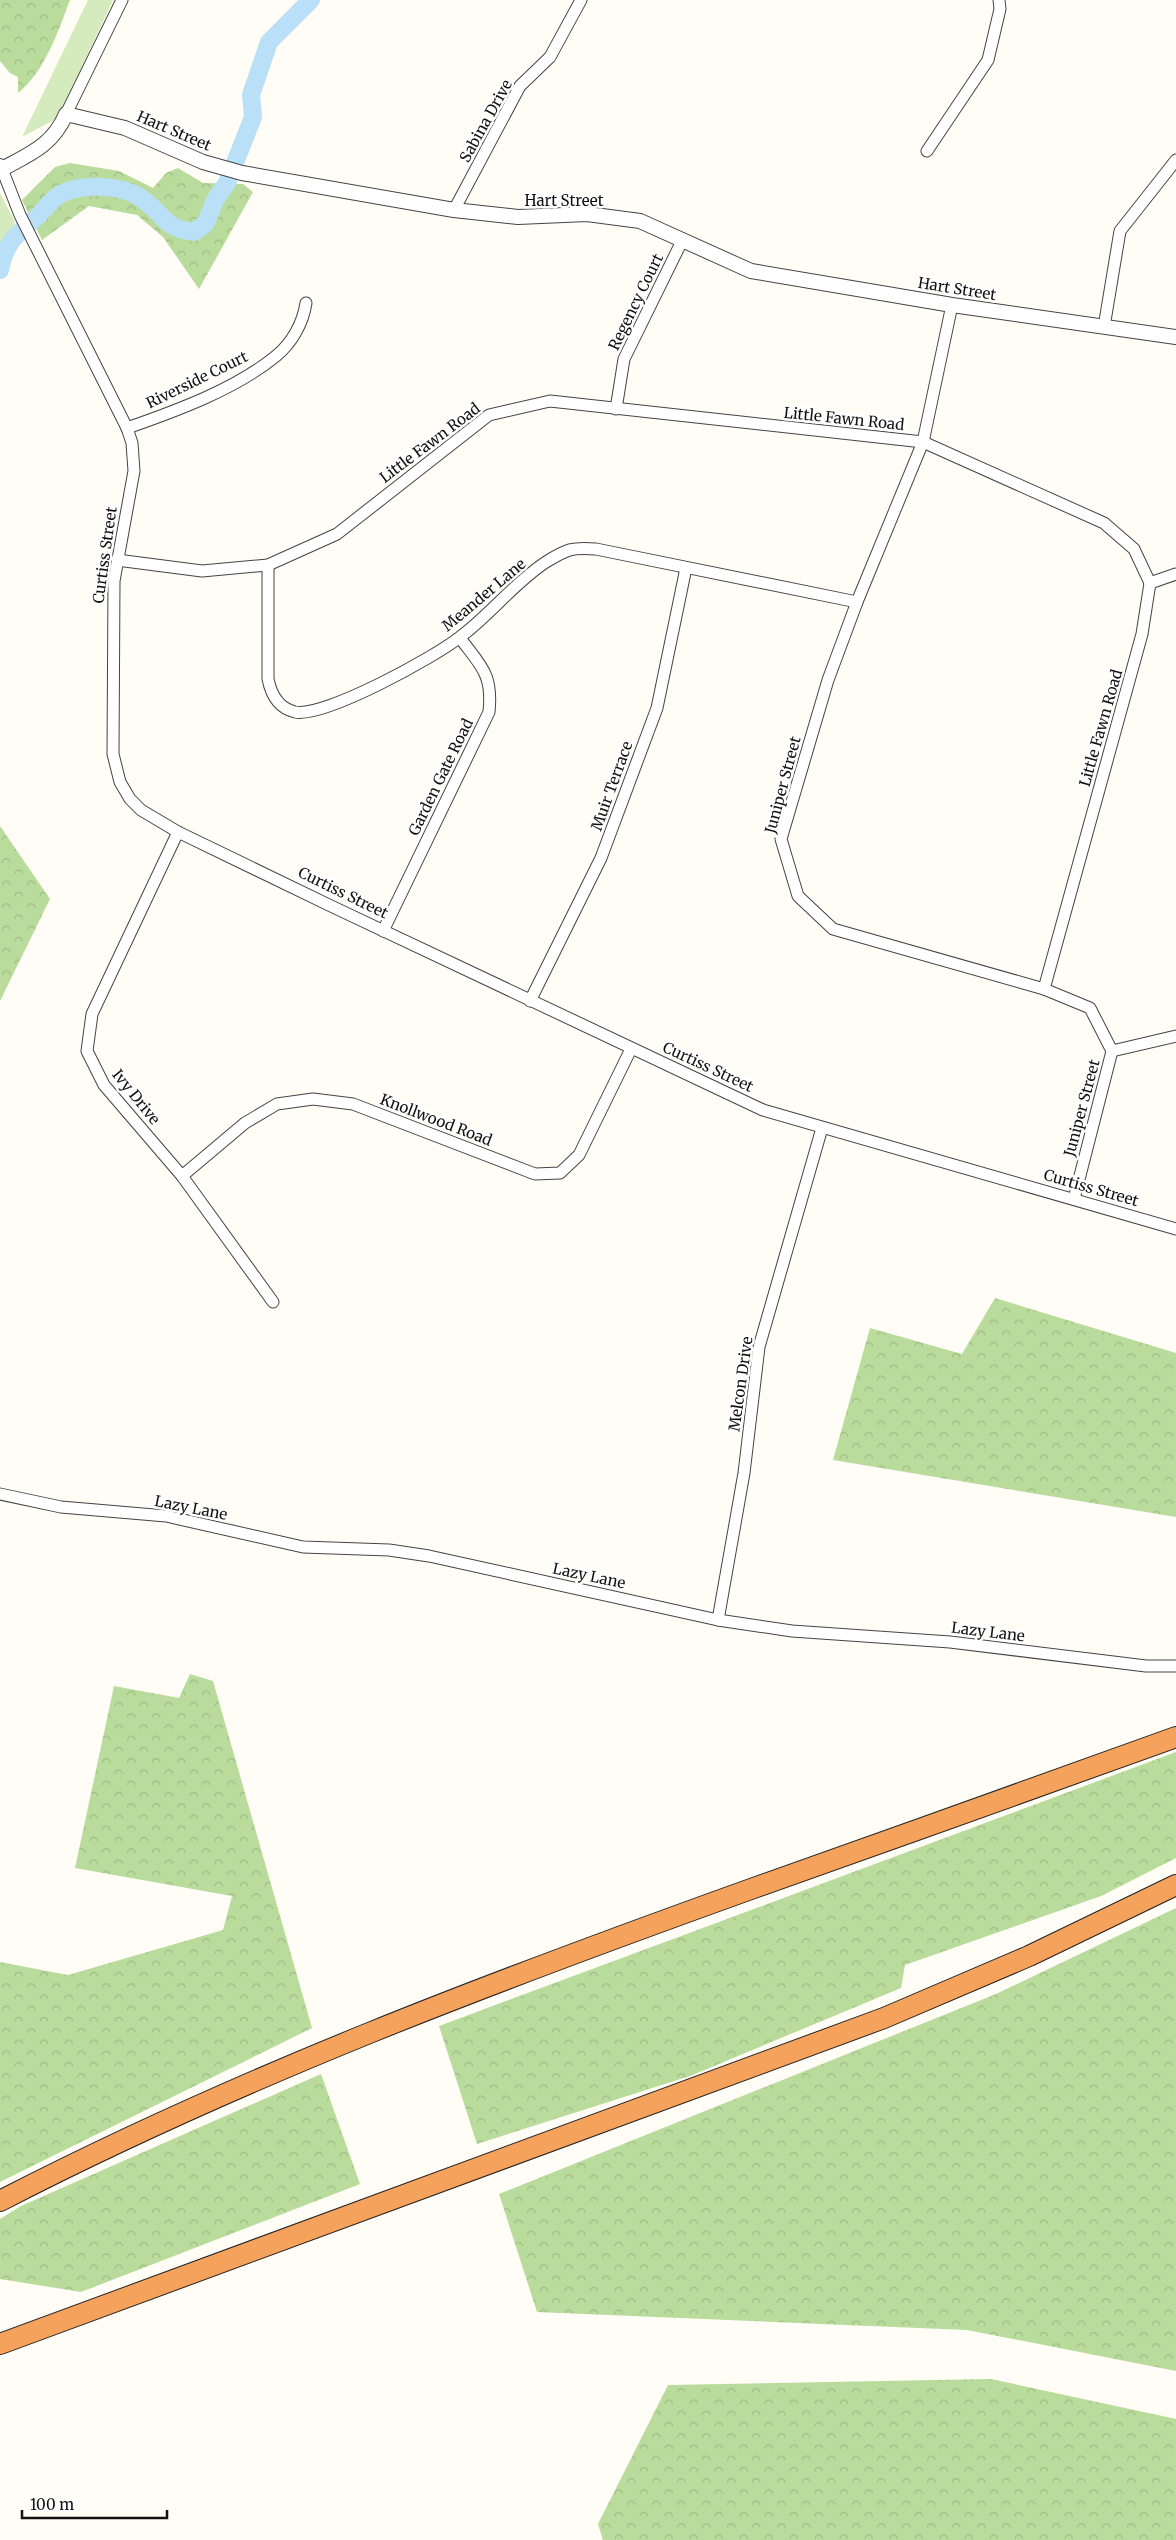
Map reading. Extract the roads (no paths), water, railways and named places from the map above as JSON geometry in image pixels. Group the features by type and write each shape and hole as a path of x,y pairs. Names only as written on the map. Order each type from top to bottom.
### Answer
{"highway":[{"path":"0,2201 199,2105 442,2002 523,1971 1176,1737"},
{"path":"0,2344 884,2018 1029,1956 1176,1885"}],"street":[{"path":"1,167 30,154 53,138 122,0"},
{"name":"Sabina Drive","path":"454,210 520,86 550,57 581,0"},
{"path":"927,151 988,60 1000,9 999,0"},
{"name":"Hart Street","path":"66,114 125,128 179,153 221,168 242,173 454,210 518,217 588,214 640,221 750,271 952,305 1176,337"},
{"path":"1104,326 1120,231 1176,160"},
{"name":"Curtiss Street","path":"1,167 20,215 127,428 132,444 134,471 117,560 112,611 111,709 115,769 130,799 141,810 178,832 383,931 763,1110 1176,1229"},
{"name":"Regency Court","path":"616,410 624,359 683,239"},
{"name":"Riverside Court","path":"127,428 246,377 278,355 298,330 306,303"},
{"name":"Juniper Street","path":"952,305 923,442 857,602 828,680 781,838 798,896 833,929 1044,988 1090,1008 1112,1051 1074,1199"},
{"name":"Little Fawn Road","path":"117,560 202,571 268,565 337,534 489,416 550,401 616,410 923,442 1104,523 1134,549 1150,583 1142,634 1044,988"},
{"name":"Meander Lane","path":"268,565 268,679 270,691 279,704 295,712 309,712 386,682 460,638 545,563 572,547 596,549 857,602"},
{"name":"Muir Terrace","path":"530,1001 601,858 657,708 686,568"},
{"path":"1150,583 1176,574"},
{"name":"Garden Gate Road","path":"383,931 489,712 491,692 486,673 460,638"},
{"name":"Ivy Drive","path":"178,832 92,1014 87,1051 104,1085 182,1176 273,1302"},
{"path":"1112,1051 1176,1036"},
{"name":"Knollwood Road","path":"182,1176 245,1123 277,1104 313,1099 353,1104 535,1174 560,1172 579,1155 631,1049"},
{"name":"Melcon Drive","path":"718,1620 744,1473 758,1347 822,1128"},
{"name":"Lazy Lane","path":"0,1494 61,1507 166,1516 303,1547 389,1550 429,1556 718,1620 792,1630 950,1642 1146,1666 1176,1666"}],"waterway":[{"path":"0,270 5,252 13,239 56,197 72,190 92,187 124,190 141,198 176,228 194,232 206,223 215,200 227,183 253,117 251,95 269,42 311,0"}]}
